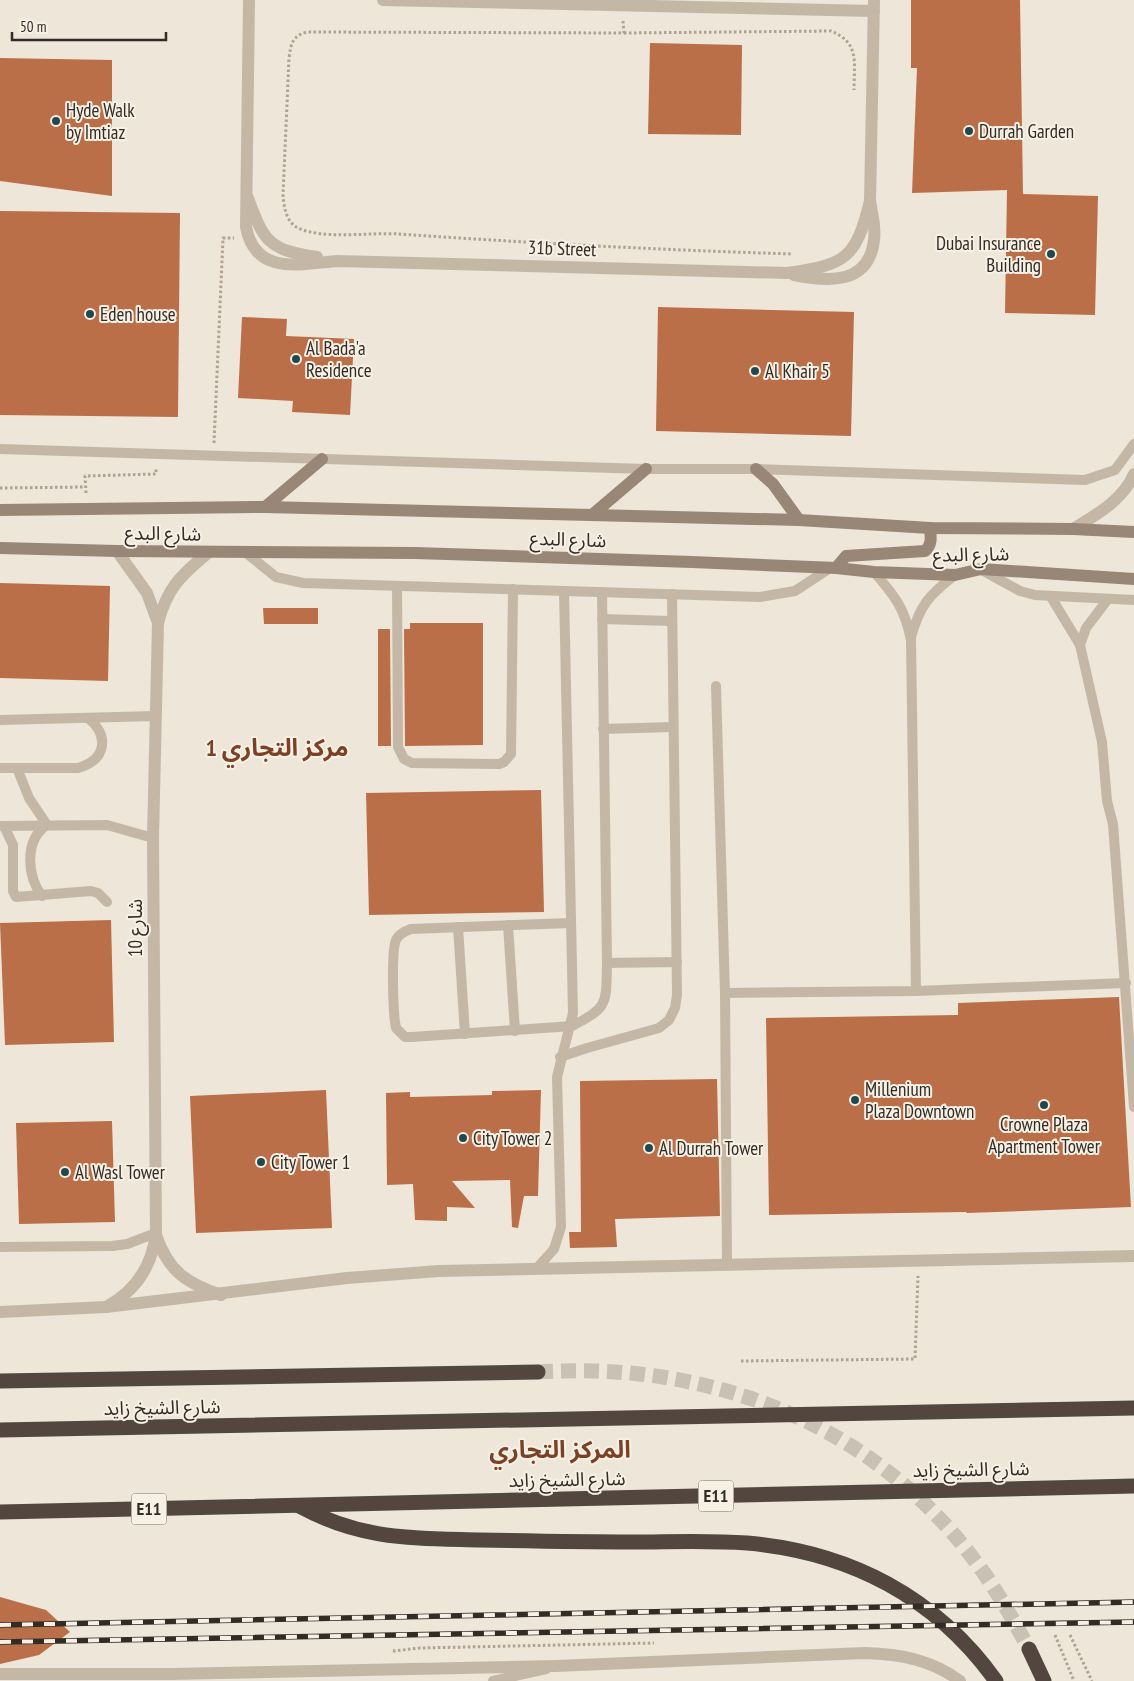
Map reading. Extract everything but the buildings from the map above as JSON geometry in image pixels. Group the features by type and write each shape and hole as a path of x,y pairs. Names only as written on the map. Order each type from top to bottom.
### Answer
{"highway":[{"path":"0,1381 538,1372"},
{"name":"شارع الشيخ زايد","path":"0,1430 1134,1408"},
{"name":"شارع الشيخ زايد","path":"0,1512 1134,1486"},
{"path":"298,1506 346,1527 404,1538 570,1542 721,1542 773,1546 829,1559 872,1576 913,1598 960,1637 996,1681"},
{"path":"1029,1649 1044,1681"}],"main road":[{"path":"265,507 322,459"},
{"path":"592,515 646,469"},
{"path":"756,469 783,495 799,520"},
{"name":"شارع البدع","path":"0,510 265,507 799,520 930,528 1073,529 1134,532"},
{"path":"833,568 846,556 925,551 931,541 930,528"},
{"name":"شارع البدع","path":"0,548 435,554 833,568 874,572 955,575 981,569 1134,579"}],"street":[{"name":"31b Street","path":"249,0 245,188 248,239 265,258 282,265 337,260 787,273 824,281 844,278 861,267 867,259 874,240 870,201 874,6"},
{"path":"383,0 623,6 874,6"},
{"name":"31b Street","path":"245,188 258,226 271,242 289,252 337,260"},
{"name":"31b Street","path":"787,273 827,266 846,256 860,238 870,201"},
{"path":"1073,529 1108,507 1131,482 1134,474"},
{"name":"شارع 10","path":"118,551 147,593 158,623"},
{"name":"شارع 10","path":"106,1307 128,1293 141,1278 150,1259 156,1233 153,838 158,623 164,602 176,581 209,552"},
{"name":"شارع 10","path":"156,1233 166,1258 184,1278 196,1286 221,1295"},
{"path":"0,1312 106,1307 393,1274 538,1267 1134,1256"},
{"path":"0,1674 171,1674 556,1666 890,1654 914,1658 937,1666 960,1681"}],"lane":[{"path":"0,449 646,469 756,469 1084,480 1115,470 1134,444"},
{"path":"245,552 268,573 293,582 672,594 772,596 806,586 833,568"},
{"path":"981,569 1020,591 1052,597 1134,600"},
{"path":"874,572 903,611 910,640 916,991"},
{"path":"910,640 916,618 924,602 936,589 955,575"},
{"path":"397,586 398,747 404,759 412,763 499,764 504,762 511,754 513,589"},
{"path":"538,1267 554,1249 560,1238 562,1218 557,1077 560,1058 572,1026 564,591"},
{"path":"571,923 411,929 399,935 394,948 394,1021 399,1034 405,1037 572,1026 592,1016 602,1007 606,994 606,963 602,592"},
{"path":"560,1058 587,1048 659,1028 668,1020 675,1008 677,962 672,594"},
{"path":"1052,597 1073,629 1080,645 1102,742 1108,801 1113,824 1134,1107"},
{"path":"1080,645 1086,628 1108,599"},
{"path":"602,619 671,621"},
{"path":"716,686 725,993 727,1264"},
{"path":"0,720 156,716"},
{"path":"0,768 78,768 88,765 97,757 102,741 97,725 88,718"},
{"path":"603,729 673,727"},
{"path":"17,768 29,798 47,825"},
{"path":"42,896 31,874 32,849 34,837 47,825"},
{"path":"2,826 107,825 153,838"},
{"path":"2,826 13,844 14,895 20,898 91,891 98,893 107,902"},
{"path":"508,925 515,1031"},
{"path":"458,927 465,1034"},
{"path":"606,963 677,962"},
{"path":"725,993 916,991 1126,983"},
{"path":"0,1247 112,1246 127,1244 156,1233"},
{"path":"493,1681 556,1666"}],"path":[{"path":"623,6 624,33"},
{"path":"798,254 612,248 384,233 314,233 296,227 285,214 283,195 291,42 298,34 307,32 624,33 831,31 844,36 853,49 854,98"},
{"path":"213,456 223,238 248,239"},
{"path":"86,508 85,476 156,474 156,454"},
{"path":"0,488 86,487"},
{"path":"741,1361 915,1359 918,1260"},
{"path":"1055,1635 1074,1681"},
{"path":"1070,1635 1092,1681"}],"tunnel":[{"path":"538,1372 600,1371 661,1377 720,1389 777,1408 831,1434 881,1467 927,1506 978,1564 1029,1649"}],"railway":[{"path":"0,1625 1134,1602"},
{"path":"0,1642 1134,1622"}],"place":[{"name":"Hyde Walk by Imtiaz","path":"56,121"},
{"name":"Durrah Garden","path":"969,131"},
{"name":"Dubai Insurance Building","path":"1051,254"},
{"name":"Eden house","path":"90,314"},
{"name":"Al Bada'a Residence","path":"296,359"},
{"name":"Al Khair 5","path":"755,371"},
{"name":"Millenium Plaza Downtown","path":"855,1100"},
{"name":"Crowne Plaza Apartment Tower","path":"1044,1105"},
{"name":"City Tower 2","path":"463,1138"},
{"name":"Al Durrah Tower","path":"649,1148"},
{"name":"City Tower 1","path":"261,1162"},
{"name":"Al Wasl Tower","path":"65,1172"}],"district":[{"name":"مركز التجاري 1","path":"277,748"},
{"name":"المركز التجاري","path":"560,1450"}]}
